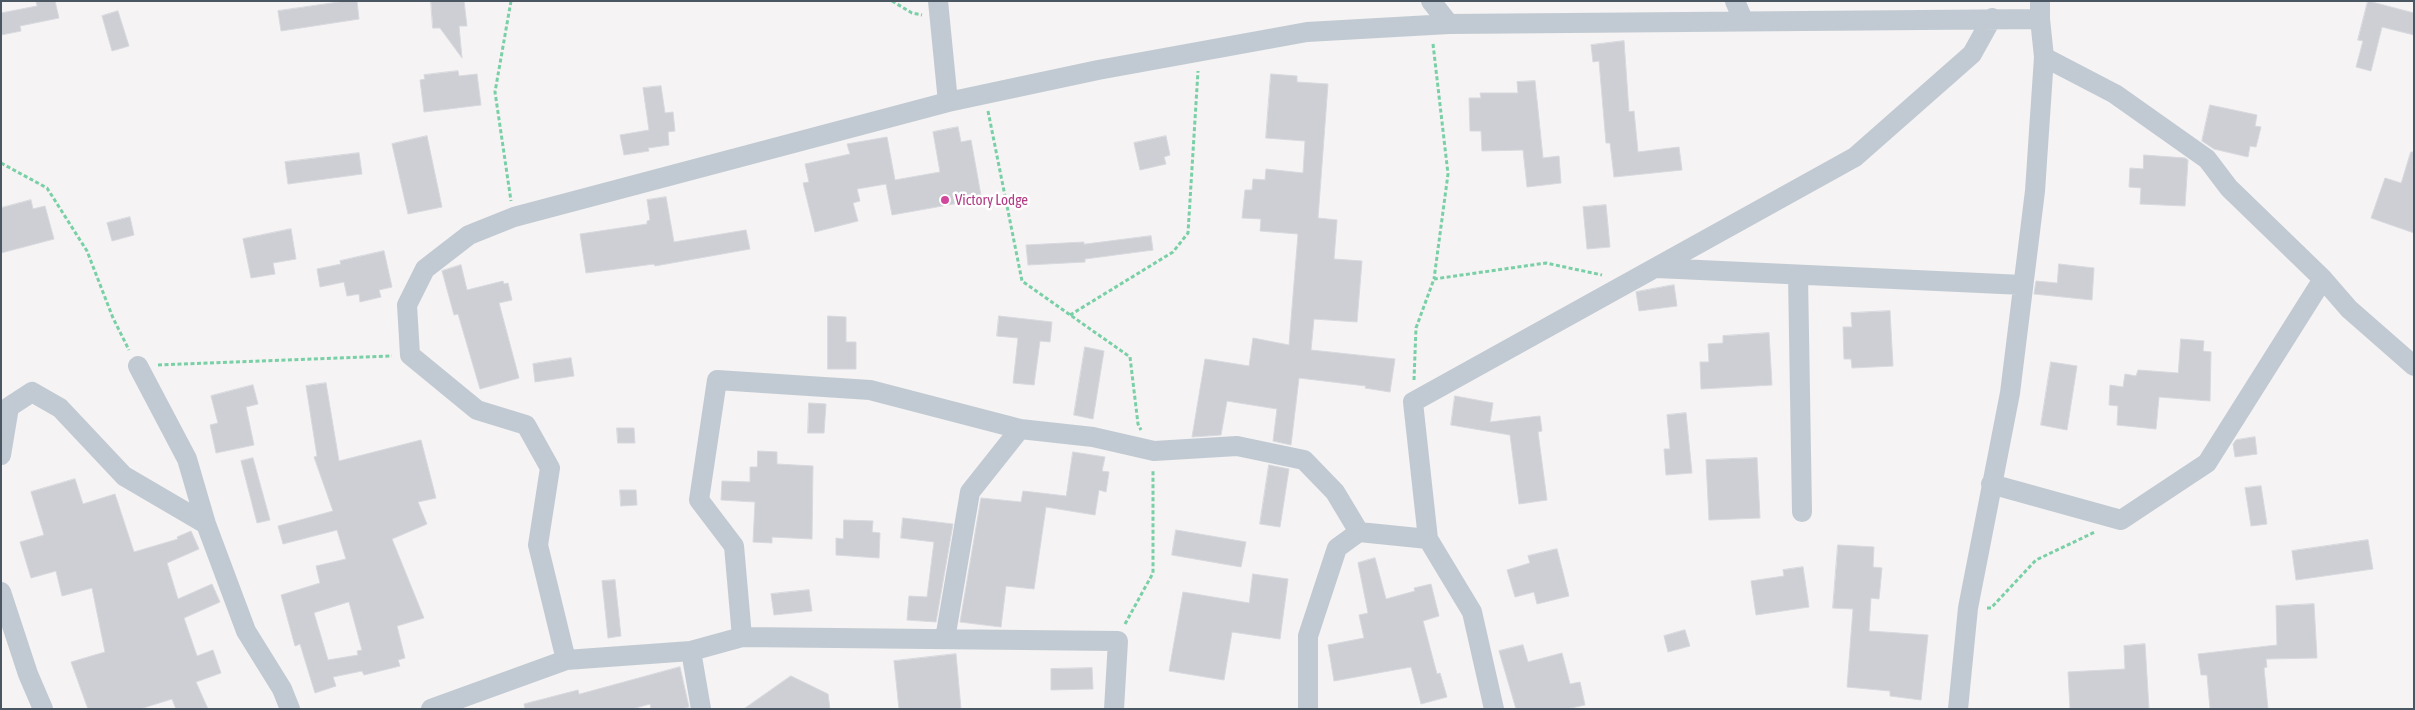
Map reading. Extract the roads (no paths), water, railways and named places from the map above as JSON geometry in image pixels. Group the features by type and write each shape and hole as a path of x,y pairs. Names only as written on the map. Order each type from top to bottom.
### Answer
{"street":[{"path":"1431,1 1440,25"},
{"path":"1735,1 1743,20"},
{"path":"939,10 948,102"},
{"path":"566,660 538,545 550,468 526,425 477,410 410,355 407,305 425,269 469,235 514,217 948,102 1199,51 1308,32 1440,25 1992,18 2040,10 2044,57 2035,191 2024,285 2010,393 1968,608 1958,709"},
{"path":"1494,709 1472,612 1428,539 1413,402 1855,157 1972,54 1992,18"},
{"path":"2044,57 2115,94 2207,159 2230,188 2349,309 2414,366"},
{"path":"1657,268 2024,285"},
{"path":"1798,274 1802,512"},
{"path":"1991,484 2121,520 2207,463 2322,280"},
{"path":"138,366 187,459 206,524 246,631 282,689 290,709"},
{"path":"742,637 734,546 699,500 717,380 870,390 1020,430 1093,437 1154,451 1237,446 1304,460 1335,492 1359,532"},
{"path":"1,455 9,407 32,392 60,408 124,476 206,524"},
{"path":"945,639 970,492 1020,430"},
{"path":"1308,709 1308,636 1337,548 1359,532 1428,539"},
{"path":"1,592 28,674 43,709"},
{"path":"431,709 566,660 692,651 742,637 1118,641 1114,709"},
{"path":"692,651 701,709"}],"place":[{"name":"Victory Lodge","path":"945,200"}]}
